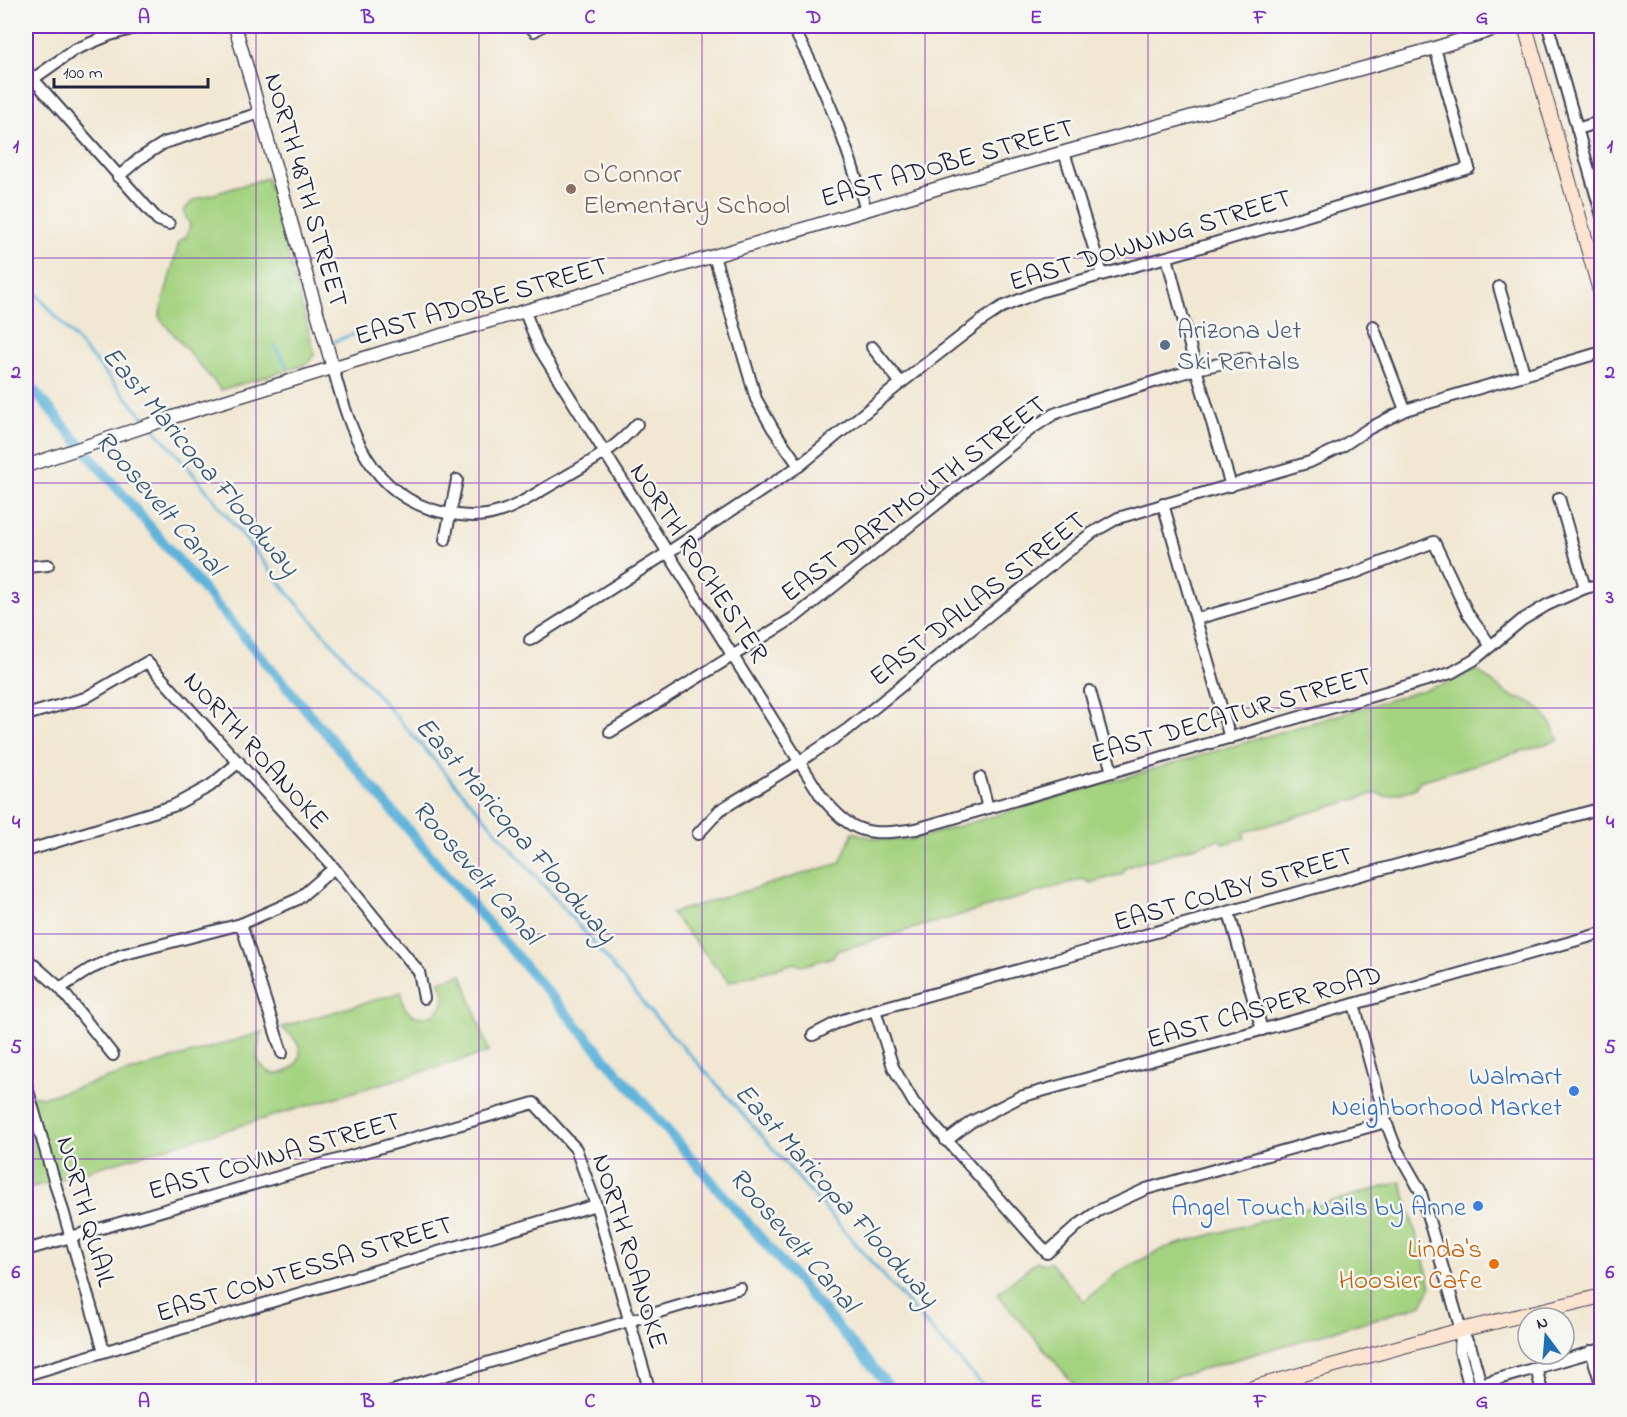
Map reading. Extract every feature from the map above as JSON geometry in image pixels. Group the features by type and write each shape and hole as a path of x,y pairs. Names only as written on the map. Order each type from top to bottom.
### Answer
{"main road":[{"path":"1525,26 1602,298"},
{"path":"1238,1392 1461,1330 1602,1296"}],"street":[{"path":"142,26 110,35 74,50 29,75 158,220 169,224"},
{"name":"NORTH 48TH STREET","path":"235,26 333,368"},
{"path":"792,26 838,121 866,210"},
{"name":"EAST ADOBE STREET","path":"26,466 173,417 333,368 1064,152 1435,48 1504,26"},
{"path":"1548,26 1602,216"},
{"name":"EAST DOWNING STREET","path":"530,640 667,554 799,466 901,382 1002,307 1040,292 1469,168 1435,48"},
{"path":"118,177 139,159 164,143 260,113"},
{"path":"1577,129 1602,121"},
{"path":"1064,152 1102,274"},
{"path":"714,256 756,399 773,429 799,466"},
{"path":"1167,257 1196,369 1231,486"},
{"path":"1498,287 1524,373"},
{"name":"NORTH ROCHESTER","path":"525,312 539,348 799,762 832,810 853,826"},
{"path":"1373,326 1405,410"},
{"path":"872,347 901,382"},
{"name":"EAST DALLAS STREET","path":"698,834 720,810 848,729 1092,533 1118,519 1310,462 1405,410 1524,373 1602,352"},
{"name":"EAST DARTMOUTH STREET","path":"610,732 795,617 1031,429 1054,414 1196,369 1246,358"},
{"path":"333,368 349,425 370,463 390,485 410,500 429,509 450,514 479,516 515,506 603,453 625,438 637,424"},
{"path":"445,540 457,480"},
{"path":"1559,498 1585,588"},
{"path":"1163,504 1230,738"},
{"path":"1196,619 1352,574 1434,542 1468,614 1491,646"},
{"path":"26,567 48,565"},
{"name":"EAST DECATUR STREET","path":"853,826 868,833 893,833 916,829 1451,673 1474,660 1522,620 1547,604 1585,588 1602,584"},
{"name":"NORTH ROANOKE","path":"26,715 85,698 147,662 334,868 419,972 424,998"},
{"path":"1090,691 1112,772"},
{"path":"26,850 172,806 210,786 239,762"},
{"path":"980,778 988,808"},
{"name":"EAST COLBY STREET","path":"813,1035 840,1021 875,1010 1602,808"},
{"path":"60,988 90,969 121,955 241,924 298,899 334,868"},
{"path":"1229,913 1262,1030"},
{"path":"241,924 282,1053"},
{"name":"EAST CASPER ROAD","path":"946,1141 971,1122 1020,1097 1602,933"},
{"path":"26,958 60,988 113,1055"},
{"path":"1354,1004 1386,1122 1396,1148 1420,1190 1461,1330 1471,1348 1476,1388"},
{"path":"875,1010 893,1067 914,1103 1047,1253 1098,1211 1146,1189 1386,1122"},
{"name":"NORTH QUAIL","path":"26,1084 104,1351"},
{"name":"NORTH ROANOKE","path":"534,1103 576,1149 596,1205 650,1392"},
{"name":"EAST COVINA STREET","path":"26,1250 534,1103"},
{"name":"EAST CONTESSA STREET","path":"26,1375 596,1205"},
{"path":"389,1392 740,1288"},
{"path":"1453,1392 1476,1388 1536,1367 1596,1350 1602,1387"},
{"path":"1536,1367 1542,1392"}],"green space":[{"path":"267,178 315,354 308,363 302,366 221,390 159,317 179,242 187,236 190,225 183,211 194,200"},
{"path":"1477,670 1515,698 1523,699 1536,706 1550,722 1559,740 1420,781 1414,789 1385,797 1377,793 1244,832 1245,838 1223,844 1220,839 1126,867 1122,874 1090,883 1083,879 837,951 833,957 801,966 795,963 729,982 671,913 840,863 853,832 884,840 915,839 1444,684"},
{"path":"462,974 489,1052 26,1189 26,1095 45,1097 262,1032 258,1051 259,1062 274,1074 281,1073 296,1064 300,1053 296,1041 282,1027 402,992 404,1005 410,1013 428,1016 442,1005 444,994 439,981"},
{"path":"1401,1182 1431,1286 1422,1305 1128,1391 1080,1391 997,1294 1037,1261 1043,1264 1050,1262 1084,1301 1120,1271 1164,1248"}],"waterway":[{"name":"East Maricopa Floodway","path":"26,282 147,421"},
{"path":"335,341 354,334"},
{"path":"275,346 287,367"},
{"name":"Roosevelt Canal","path":"26,381 481,915 894,1392"},
{"name":"East Maricopa Floodway","path":"153,428 184,462 290,595 588,936 648,1009 713,1080 915,1312 991,1392"}],"place":[{"name":"O'Connor Elementary School","path":"571,189"},
{"name":"Arizona Jet Ski Rentals","path":"1165,345"},
{"name":"Walmart Neighborhood Market","path":"1574,1091"},
{"name":"Angel Touch Nails by Anne","path":"1478,1206"},
{"name":"Linda's Hoosier Cafe","path":"1494,1264"}]}
